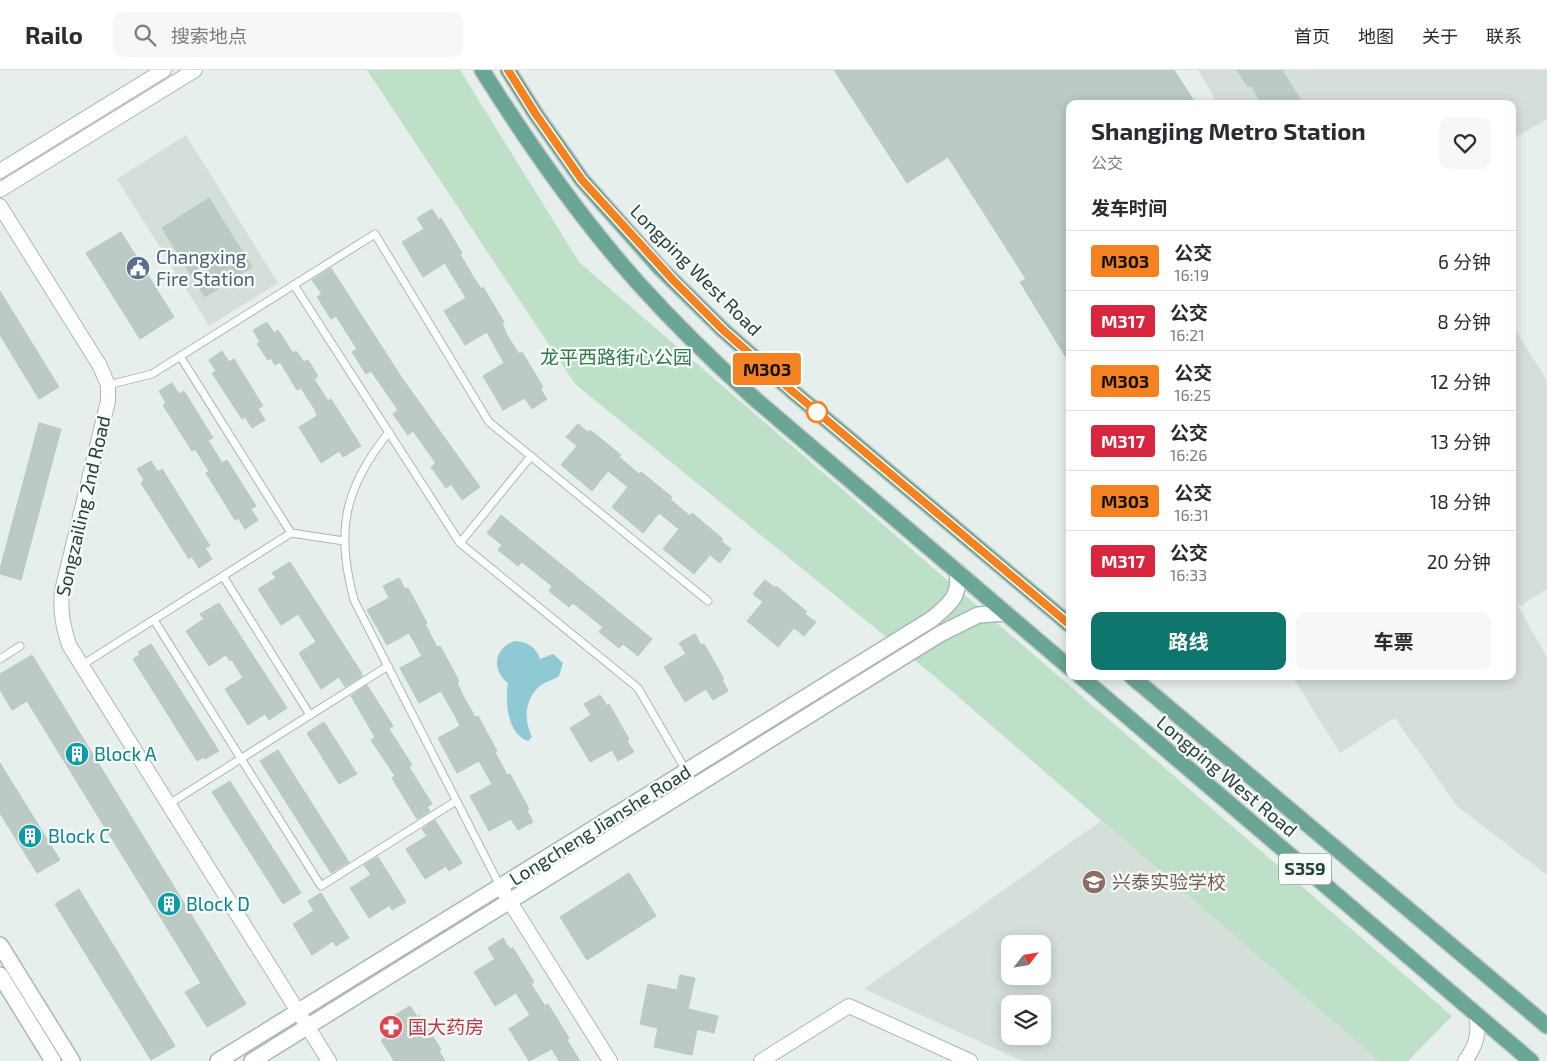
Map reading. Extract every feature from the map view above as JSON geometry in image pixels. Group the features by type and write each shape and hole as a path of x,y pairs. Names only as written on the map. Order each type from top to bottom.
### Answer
{"main road":[{"path":"482,70 516,124 582,214 638,284 678,325 755,399 1066,665"},
{"name":"Longping West Road","path":"508,70 535,113 582,180 674,282 723,330 791,390 1066,622"},
{"name":"Longping West Road","path":"1085,680 1531,1061"},
{"name":"Longping West Road","path":"1136,680 1547,1026"}],"street":[{"path":"0,190 195,70"},
{"path":"0,171 161,71"},
{"path":"0,206 100,366 108,384"},
{"name":"Songzailing 2nd Road","path":"108,384 108,401 62,591 60,608 63,626 70,646 329,1061"},
{"name":"Longcheng Jianshe Road","path":"218,1061 932,619 955,596 959,584 957,571"},
{"name":"Longcheng Jianshe Road","path":"252,1061 957,624 978,615 1006,613"},
{"path":"500,886 610,1061"},
{"path":"0,945 72,1061"},
{"path":"0,976 53,1061"},
{"path":"761,1061 849,1006 970,1061"},
{"path":"1465,1061 1475,1045 1479,1030 1476,1015"}],"lane":[{"path":"108,384 152,374 375,234 489,422 708,601"},
{"path":"294,285 460,543 638,688 695,786"},
{"path":"180,356 291,534"},
{"path":"389,432 370,456 356,482 347,511 344,541 346,571 354,600 500,886"},
{"path":"460,543 531,456"},
{"path":"82,665 291,534 344,541"},
{"path":"223,576 310,715"},
{"path":"154,620 321,886 456,800"},
{"path":"0,659 20,646"},
{"path":"168,804 388,666"}],"shaded area":[{"path":"1198,70 1547,70 1547,119 1516,137 1516,100 1216,100"},
{"path":"186,135 278,283 209,326 117,179"},
{"path":"1516,331 1547,381 1547,589 1518,607 1547,657 1547,875 1457,806 1395,718 1340,753 1294,680 1516,680"},
{"name":"兴泰实验学校","path":"1101,821 1379,1061 1022,1061 864,989"}],"green space":[{"name":"龙平西路街心公园","path":"367,70 460,70 579,262 1452,1016 1408,1061 1379,1061 933,675 575,384"}],"water":[{"path":"515,641 531,646 540,659 553,654 563,663 559,676 541,685 529,702 527,723 532,737 528,741 516,732 512,724 507,707 508,683 499,672 497,666 499,654 508,644"}],"building":[{"path":"834,70 1174,70 1193,100 1066,100 1066,357 1020,282 1026,279 948,157 907,183"},
{"path":"1237,70 1282,70 1301,100 1260,100 1251,85 1248,87"},
{"path":"209,198 252,267 205,297 162,228"},
{"path":"432,209 439,220 441,218 462,253 460,254 474,278 481,289 483,287 504,322 502,323 507,335 519,354 522,352 543,387 540,388 547,399 532,409 525,398 503,410 483,376 504,363 487,332 465,345 444,311 466,298 445,263 423,277 402,242 424,229 417,218"},
{"path":"121,232 174,317 140,339 86,253"},
{"path":"331,268 402,378 480,487 462,500 451,484 446,488 431,467 436,463 413,431 408,435 393,414 398,410 371,371 366,374 352,352 357,349 336,316 331,319 317,297 322,294 312,280"},
{"path":"0,291 59,387 39,399 0,335"},
{"path":"267,322 274,333 278,330 293,353 296,351 304,362 308,360 318,376 314,379 328,401 331,399 361,446 343,457 339,451 321,463 299,427 317,416 315,410 301,388 297,390 280,362 275,365 271,358 268,360 257,344 260,342 253,330"},
{"path":"222,351 229,362 234,359 263,406 258,409 265,420 252,428 245,417 242,419 212,373 216,371 209,360"},
{"path":"172,383 179,394 184,391 213,438 208,440 222,463 227,460 256,506 251,509 258,520 245,529 238,518 235,520 206,473 209,471 195,449 192,451 163,405 166,403 159,391"},
{"path":"39,423 61,429 21,580 0,574 0,569"},
{"path":"578,424 588,432 590,430 621,455 619,457 639,474 641,472 672,497 670,499 690,516 692,513 723,539 721,541 731,549 720,563 710,555 694,574 663,549 679,529 659,513 643,533 612,507 628,487 608,471 592,491 561,465 577,446 566,437"},
{"path":"151,461 158,472 162,469 210,546 205,548 212,559 199,568 192,557 189,559 141,483 144,480 137,469"},
{"path":"501,515 652,639 638,656 623,644 619,648 599,632 603,627 573,603 569,607 549,591 552,586 522,562 518,566 498,550 502,545 487,533"},
{"path":"290,562 361,672 362,676 345,687 339,677 321,689 299,653 316,642 298,614 281,625 258,589 276,578 272,573"},
{"path":"399,578 405,589 408,588 427,623 425,624 437,647 440,646 459,681 457,682 462,694 475,717 478,716 497,751 495,752 507,775 510,774 529,809 527,810 533,822 518,830 511,819 489,831 470,796 492,784 479,761 457,773 438,738 460,726 454,714 441,691 419,703 400,668 422,656 409,633 387,645 367,610 389,598 383,586"},
{"path":"765,580 775,588 776,586 816,622 804,636 794,628 778,647 747,621 763,602 753,594"},
{"path":"219,603 287,708 269,720 265,714 248,725 225,689 243,678 232,660 230,661 226,655 209,666 186,631 204,619 200,614"},
{"path":"695,634 701,645 704,644 724,679 722,680 728,691 713,700 706,689 685,702 664,667 686,654 679,643"},
{"path":"151,644 219,751 205,759 204,757 197,761 133,659 140,655 138,652"},
{"path":"32,655 246,1004 207,1027 185,992 201,983 27,701 12,710 0,690 0,674"},
{"path":"367,685 393,726 389,729 412,765 409,767 432,804 427,807 430,811 417,819 392,778 395,776 371,740 375,737 351,696"},
{"path":"600,695 607,706 609,704 629,739 627,741 634,752 618,761 612,750 590,762 570,728 591,715 584,704"},
{"path":"324,722 357,774 339,784 307,733"},
{"path":"278,750 349,862 331,873 260,761"},
{"name":"Block C","path":"0,763 60,860 37,873 0,813"},
{"path":"230,781 301,893 283,904 212,792"},
{"path":"435,820 462,863 449,871 446,866 425,879 406,849 427,836 422,829"},
{"path":"378,857 406,902 392,910 390,905 369,918 350,888 371,875 364,865"},
{"path":"629,873 656,916 587,960 560,917"},
{"path":"79,889 175,1046 151,1060 55,904"},
{"path":"321,893 349,938 336,946 333,941 312,955 293,924 314,911 308,901"},
{"path":"503,938 510,949 513,948 534,982 531,984 545,1006 548,1004 569,1038 567,1040 580,1061 559,1061 552,1049 529,1061 509,1029 530,1015 516,993 495,1006 474,972 495,959 488,948"},
{"path":"680,975 695,978 688,1009 718,1016 714,1033 697,1029 692,1055 654,1047 658,1028 640,1024 648,984 677,990"},
{"path":"410,1006 417,1017 419,1015 441,1049 439,1051 445,1061 394,1061 381,1040 402,1026 395,1015"}],"bus line":[{"name":"M303","path":"508,70 535,113 582,180 660,268 723,330 791,390 1066,622"}],"place":[{"name":"Changxing Fire Station","path":"138,268"},
{"name":"Block A","path":"77,754"},
{"name":"Block C","path":"30,836"},
{"name":"兴泰实验学校","path":"1094,882"},
{"name":"Block D","path":"169,904"},
{"name":"国大药房","path":"391,1027"}]}
